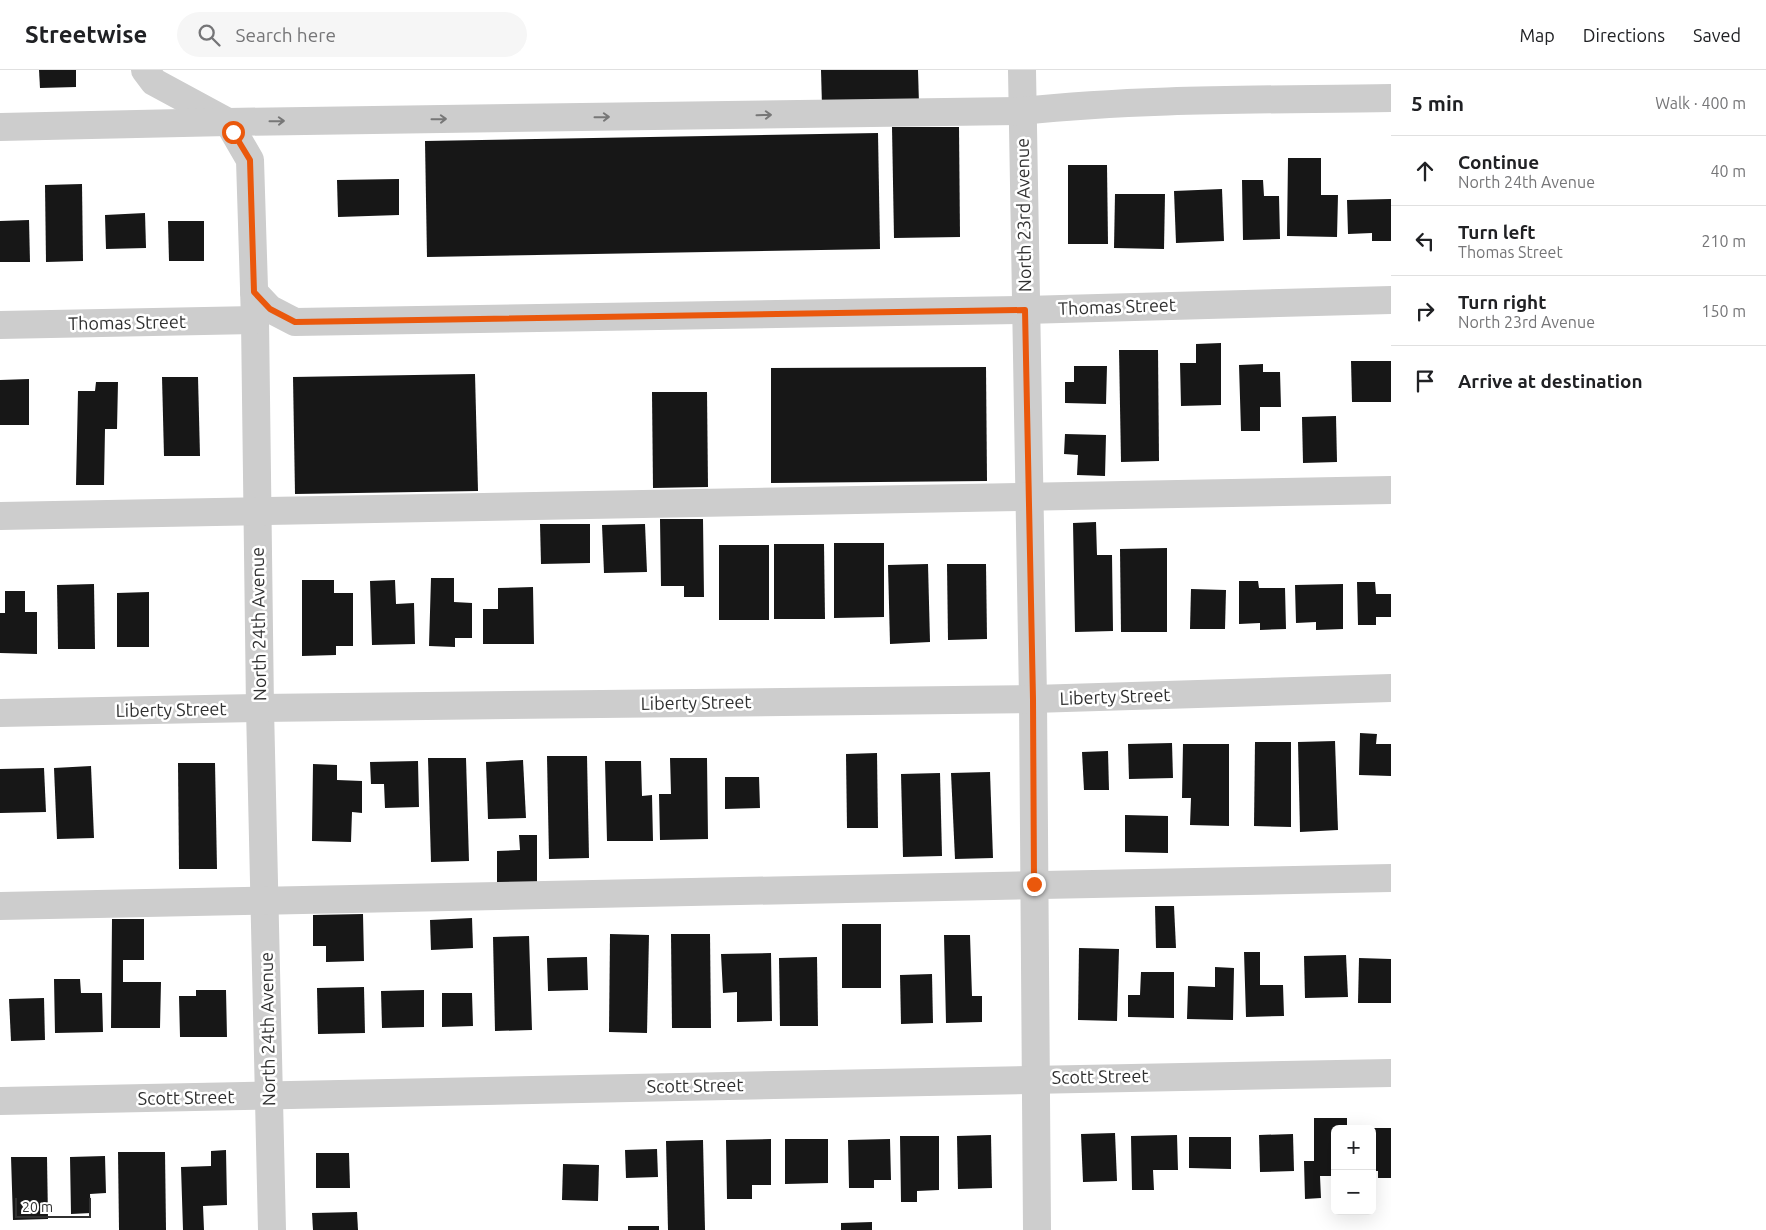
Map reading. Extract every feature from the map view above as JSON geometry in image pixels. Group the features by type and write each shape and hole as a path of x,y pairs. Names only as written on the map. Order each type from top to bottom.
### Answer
{"street":[{"path":"145,70 154,82 228,122"},
{"name":"North 23rd Avenue","path":"1022,70 1033,699 1037,1230"},
{"path":"0,127 1022,111 1069,106 1152,103 1391,98"},
{"name":"North 24th Avenue","path":"228,122 250,160 255,320 260,708 272,1230"},
{"name":"Thomas Street","path":"254,292 270,309 295,322 1025,310 1391,300"},
{"name":"Thomas Street","path":"0,325 255,320"},
{"path":"0,516 1391,490"},
{"name":"Liberty Street","path":"0,713 1033,699 1391,688"},
{"path":"0,906 1391,878"},
{"name":"Scott Street","path":"0,1101 1035,1078 1391,1073"}],"building":[{"path":"39,70 76,70 76,87 40,88"},
{"path":"821,70 918,70 919,104 822,106"},
{"path":"892,127 959,127 960,237 894,238"},
{"path":"878,133 880,249 427,257 425,141"},
{"path":"1288,158 1321,158 1321,195 1338,195 1337,237 1287,236"},
{"path":"1068,165 1107,165 1108,244 1068,244"},
{"path":"399,179 399,215 338,217 337,180"},
{"path":"1242,180 1263,180 1264,196 1279,196 1280,239 1243,240"},
{"path":"82,184 83,261 46,262 45,185"},
{"path":"1222,189 1224,241 1176,243 1174,191"},
{"path":"1115,194 1165,194 1164,249 1114,248"},
{"path":"1391,199 1391,241 1372,241 1372,233 1348,234 1347,200"},
{"path":"145,213 146,248 106,249 105,215"},
{"path":"29,220 30,262 0,262 0,221"},
{"path":"168,221 204,221 204,261 169,261"},
{"path":"1221,343 1221,405 1181,406 1180,363 1196,363 1196,344"},
{"path":"1119,350 1158,350 1159,461 1121,462"},
{"path":"1351,361 1391,361 1391,402 1352,402"},
{"path":"1263,364 1263,372 1280,372 1281,407 1260,407 1260,431 1241,431 1239,365"},
{"path":"1074,366 1107,366 1106,404 1065,403 1065,382 1074,382"},
{"path":"986,367 987,481 771,483 771,368"},
{"path":"475,374 478,491 295,494 293,377"},
{"path":"162,377 198,377 200,456 164,456"},
{"path":"29,379 29,425 0,425 0,380"},
{"path":"96,382 118,382 117,429 105,429 104,485 76,485 78,391 95,391"},
{"path":"652,392 707,392 708,487 653,488"},
{"path":"1336,416 1337,462 1303,463 1302,417"},
{"path":"1065,434 1106,435 1105,476 1077,475 1078,455 1064,454"},
{"path":"660,519 703,519 704,597 684,597 684,586 661,586"},
{"path":"1096,522 1097,555 1112,555 1113,631 1075,632 1073,523"},
{"path":"540,524 590,524 590,563 541,564"},
{"path":"645,524 647,572 604,573 602,525"},
{"path":"834,543 884,543 884,617 834,618"},
{"path":"774,544 824,544 825,619 774,619"},
{"path":"719,545 769,545 769,620 719,620"},
{"path":"1167,548 1167,632 1121,632 1120,549"},
{"path":"928,564 930,642 890,644 888,565"},
{"path":"947,564 986,564 987,639 948,640"},
{"path":"431,578 454,578 454,602 472,603 472,638 455,638 455,647 429,646"},
{"path":"302,580 334,580 334,593 353,593 353,646 336,646 336,655 302,656"},
{"path":"395,580 396,604 414,603 415,644 372,645 370,581"},
{"path":"1239,581 1258,581 1259,588 1285,588 1286,629 1260,630 1260,623 1239,624"},
{"path":"1357,582 1375,582 1376,594 1391,594 1391,617 1376,617 1376,625 1358,625"},
{"path":"94,584 95,649 58,649 57,585"},
{"path":"1343,584 1343,629 1316,630 1316,622 1296,623 1295,585"},
{"path":"533,587 534,644 483,644 483,609 498,609 498,588"},
{"path":"1191,589 1226,590 1225,629 1190,629"},
{"path":"5,591 25,591 25,612 37,612 37,654 0,653 0,613 5,613"},
{"path":"149,592 149,647 117,647 117,593"},
{"path":"1360,733 1377,734 1376,744 1391,744 1391,776 1359,775"},
{"path":"1335,741 1338,830 1300,832 1298,742"},
{"path":"1255,742 1291,742 1291,827 1254,826"},
{"path":"1172,743 1173,778 1129,779 1128,744"},
{"path":"1183,744 1229,744 1229,826 1190,825 1191,798 1182,798"},
{"path":"1108,751 1109,790 1084,790 1082,752"},
{"path":"877,753 878,828 847,828 846,754"},
{"path":"547,756 587,756 589,858 549,859"},
{"path":"428,758 466,758 469,861 431,862"},
{"path":"670,758 707,758 708,839 660,840 659,794 671,794"},
{"path":"523,760 526,818 488,819 486,762"},
{"path":"418,761 419,807 385,808 384,784 371,784 370,762"},
{"path":"605,761 641,761 642,796 652,795 653,841 607,841"},
{"path":"178,763 215,763 217,869 179,869"},
{"path":"313,764 337,765 337,780 362,781 362,813 352,812 351,842 312,841"},
{"path":"91,766 94,838 57,839 54,768"},
{"path":"44,768 46,812 0,813 0,769"},
{"path":"990,772 993,858 955,859 951,773"},
{"path":"940,773 942,856 903,857 901,774"},
{"path":"725,777 759,777 760,808 725,809"},
{"path":"1125,815 1168,816 1168,853 1125,852"},
{"path":"519,835 537,835 537,882 497,883 497,851 520,850"},
{"path":"1155,906 1174,906 1176,948 1156,948"},
{"path":"363,914 364,961 326,962 326,946 313,946 313,915"},
{"path":"472,918 473,948 431,950 430,920"},
{"path":"112,919 144,919 144,960 123,960 123,982 161,982 160,1028 111,1028"},
{"path":"842,924 881,924 881,988 842,988"},
{"path":"610,934 649,935 647,1033 609,1032"},
{"path":"671,934 710,934 711,1028 672,1028"},
{"path":"944,935 970,935 972,996 982,996 982,1022 946,1023"},
{"path":"529,936 532,1030 495,1031 493,937"},
{"path":"1079,948 1119,949 1117,1021 1078,1020"},
{"path":"1244,952 1260,952 1260,985 1283,985 1284,1016 1246,1017"},
{"path":"771,953 772,1021 737,1022 737,992 723,993 721,954"},
{"path":"1346,955 1348,997 1305,998 1304,956"},
{"path":"587,957 588,990 548,991 547,958"},
{"path":"817,957 818,1026 780,1026 779,958"},
{"path":"1359,958 1391,959 1391,1003 1358,1003"},
{"path":"1215,967 1234,968 1233,1020 1187,1019 1188,986 1215,987"},
{"path":"1141,972 1174,972 1174,1018 1128,1017 1128,995 1140,995"},
{"path":"932,974 933,1023 901,1024 900,975"},
{"path":"54,979 80,979 81,993 102,993 103,1032 55,1033"},
{"path":"364,987 365,1033 318,1034 317,988"},
{"path":"196,990 226,990 227,1037 180,1037 179,996 196,996"},
{"path":"424,990 424,1027 382,1028 381,991"},
{"path":"442,993 472,993 473,1026 442,1027"},
{"path":"44,998 45,1040 11,1041 9,999"},
{"path":"1314,1118 1347,1118 1347,1125 1331,1125 1331,1176 1320,1176 1321,1198 1305,1199 1304,1161 1314,1161"},
{"path":"1376,1128 1391,1128 1391,1178 1378,1178 1378,1171 1376,1171"},
{"path":"1115,1133 1117,1181 1083,1182 1081,1134"},
{"path":"1293,1134 1294,1171 1260,1172 1259,1135"},
{"path":"991,1135 992,1188 958,1189 957,1136"},
{"path":"1177,1135 1178,1170 1153,1170 1154,1190 1132,1190 1131,1136"},
{"path":"900,1136 939,1136 939,1190 917,1191 917,1202 901,1202"},
{"path":"1189,1137 1231,1137 1231,1169 1189,1168"},
{"path":"771,1139 771,1185 752,1185 752,1199 727,1199 726,1140"},
{"path":"785,1139 828,1139 828,1183 785,1184"},
{"path":"890,1139 891,1180 874,1180 874,1188 849,1188 848,1140"},
{"path":"703,1140 705,1230 668,1230 666,1141"},
{"path":"657,1149 658,1177 626,1178 625,1150"},
{"path":"226,1150 227,1205 203,1206 204,1230 183,1230 181,1167 211,1166 211,1151"},
{"path":"118,1152 165,1152 166,1230 119,1230"},
{"path":"316,1153 349,1153 350,1188 316,1188"},
{"path":"105,1156 106,1193 90,1194 91,1213 71,1214 70,1157"},
{"path":"11,1157 47,1157 48,1219 13,1220"},
{"path":"563,1164 599,1165 598,1201 562,1200"},
{"path":"357,1212 358,1230 313,1230 312,1213"},
{"path":"872,1222 872,1230 841,1230 841,1223"},
{"path":"628,1226 659,1226 659,1230 628,1230"}],"route":[{"path":"233,132 250,160 254,292 270,309 295,322 1025,310 1033,699 1034,884"}]}
